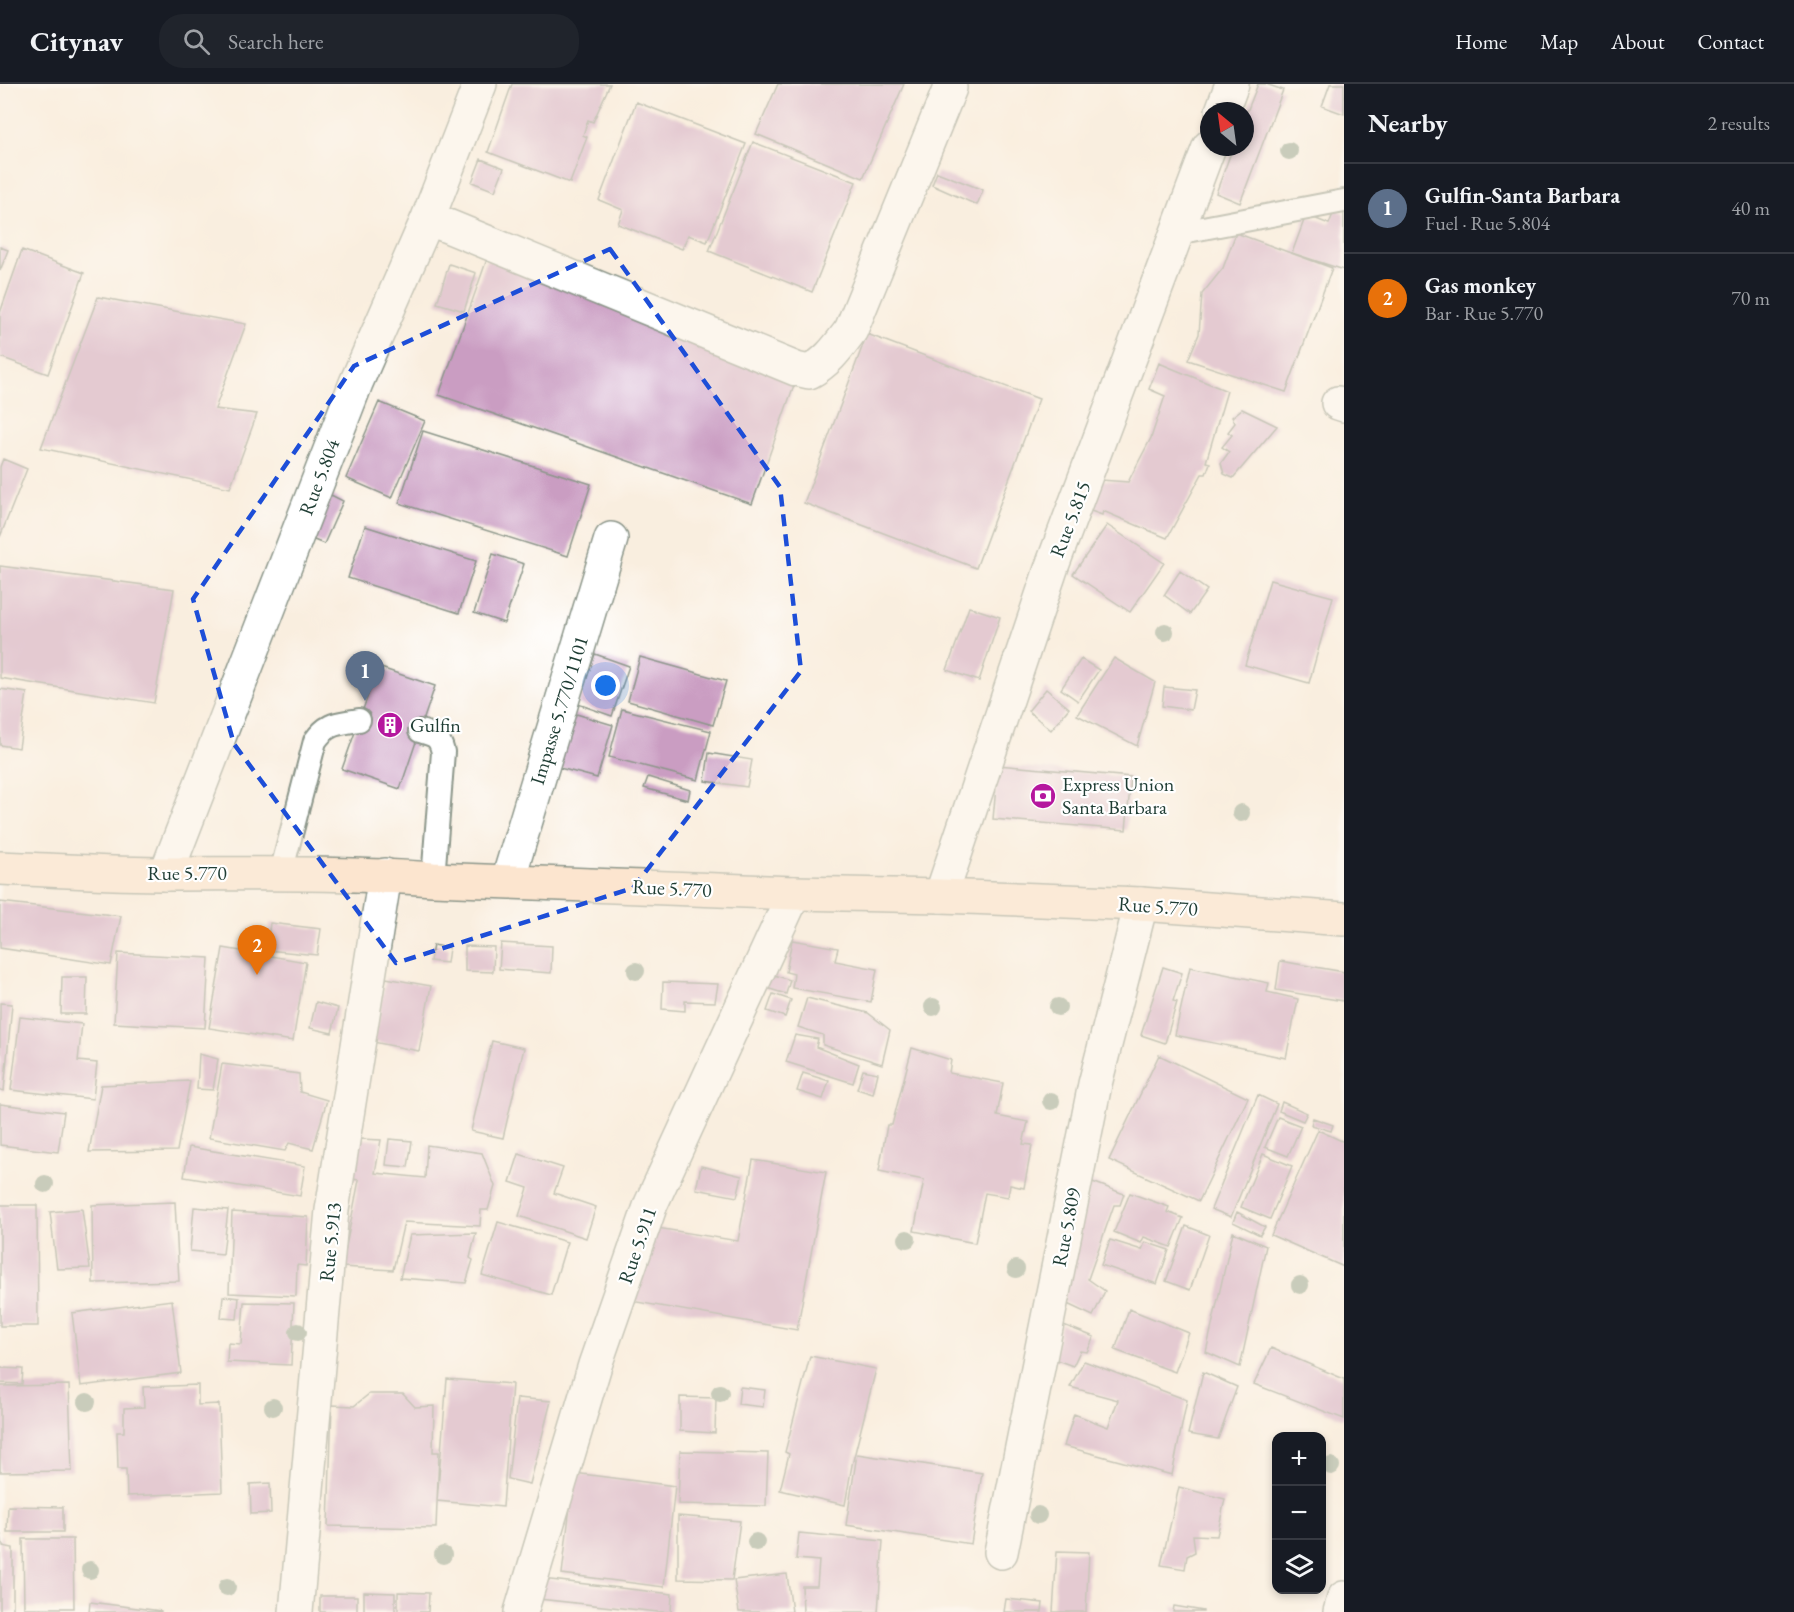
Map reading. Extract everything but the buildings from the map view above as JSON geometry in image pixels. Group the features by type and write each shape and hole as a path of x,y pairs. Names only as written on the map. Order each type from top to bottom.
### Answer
{"main road":[{"name":"Rue 5.770","path":"0,868 166,874 385,875 433,879 508,880 794,893 941,896 1141,904 1344,919"}],"street":[{"name":"Rue 5.804","path":"166,874 356,383 428,218 480,84"},
{"path":"1225,102 1232,84"},
{"path":"428,218 786,365 809,372 822,365 833,355 851,330 950,88"},
{"name":"Rue 5.815","path":"941,896 1052,566 1206,156"},
{"name":"Impasse 5.770/1101","path":"508,880 611,539"},
{"name":"Rue 5.913","path":"296,1612 332,1210 385,875"},
{"name":"Rue 5.911","path":"520,1612 596,1365 651,1204 794,893"},
{"name":"Rue 5.809","path":"1001,1552 1095,1084 1141,904"},
{"path":"1340,1612 1344,1598"}],"lane":[{"path":"1178,232 1344,201"},
{"path":"281,873 315,741 323,730 335,724 359,720"},
{"path":"420,731 435,736 441,743 443,753 433,879"}],"highlighted area":[{"path":"610,249 780,487 801,671 633,888 396,963 234,744 193,599 354,366"}],"place":[{"name":"Gulfin-Santa Barbara","path":"365,701"},
{"name":"Gulfin","path":"390,725"},
{"name":"Express Union Santa Barbara","path":"1043,796"},
{"name":"Gas monkey","path":"257,975"}]}
